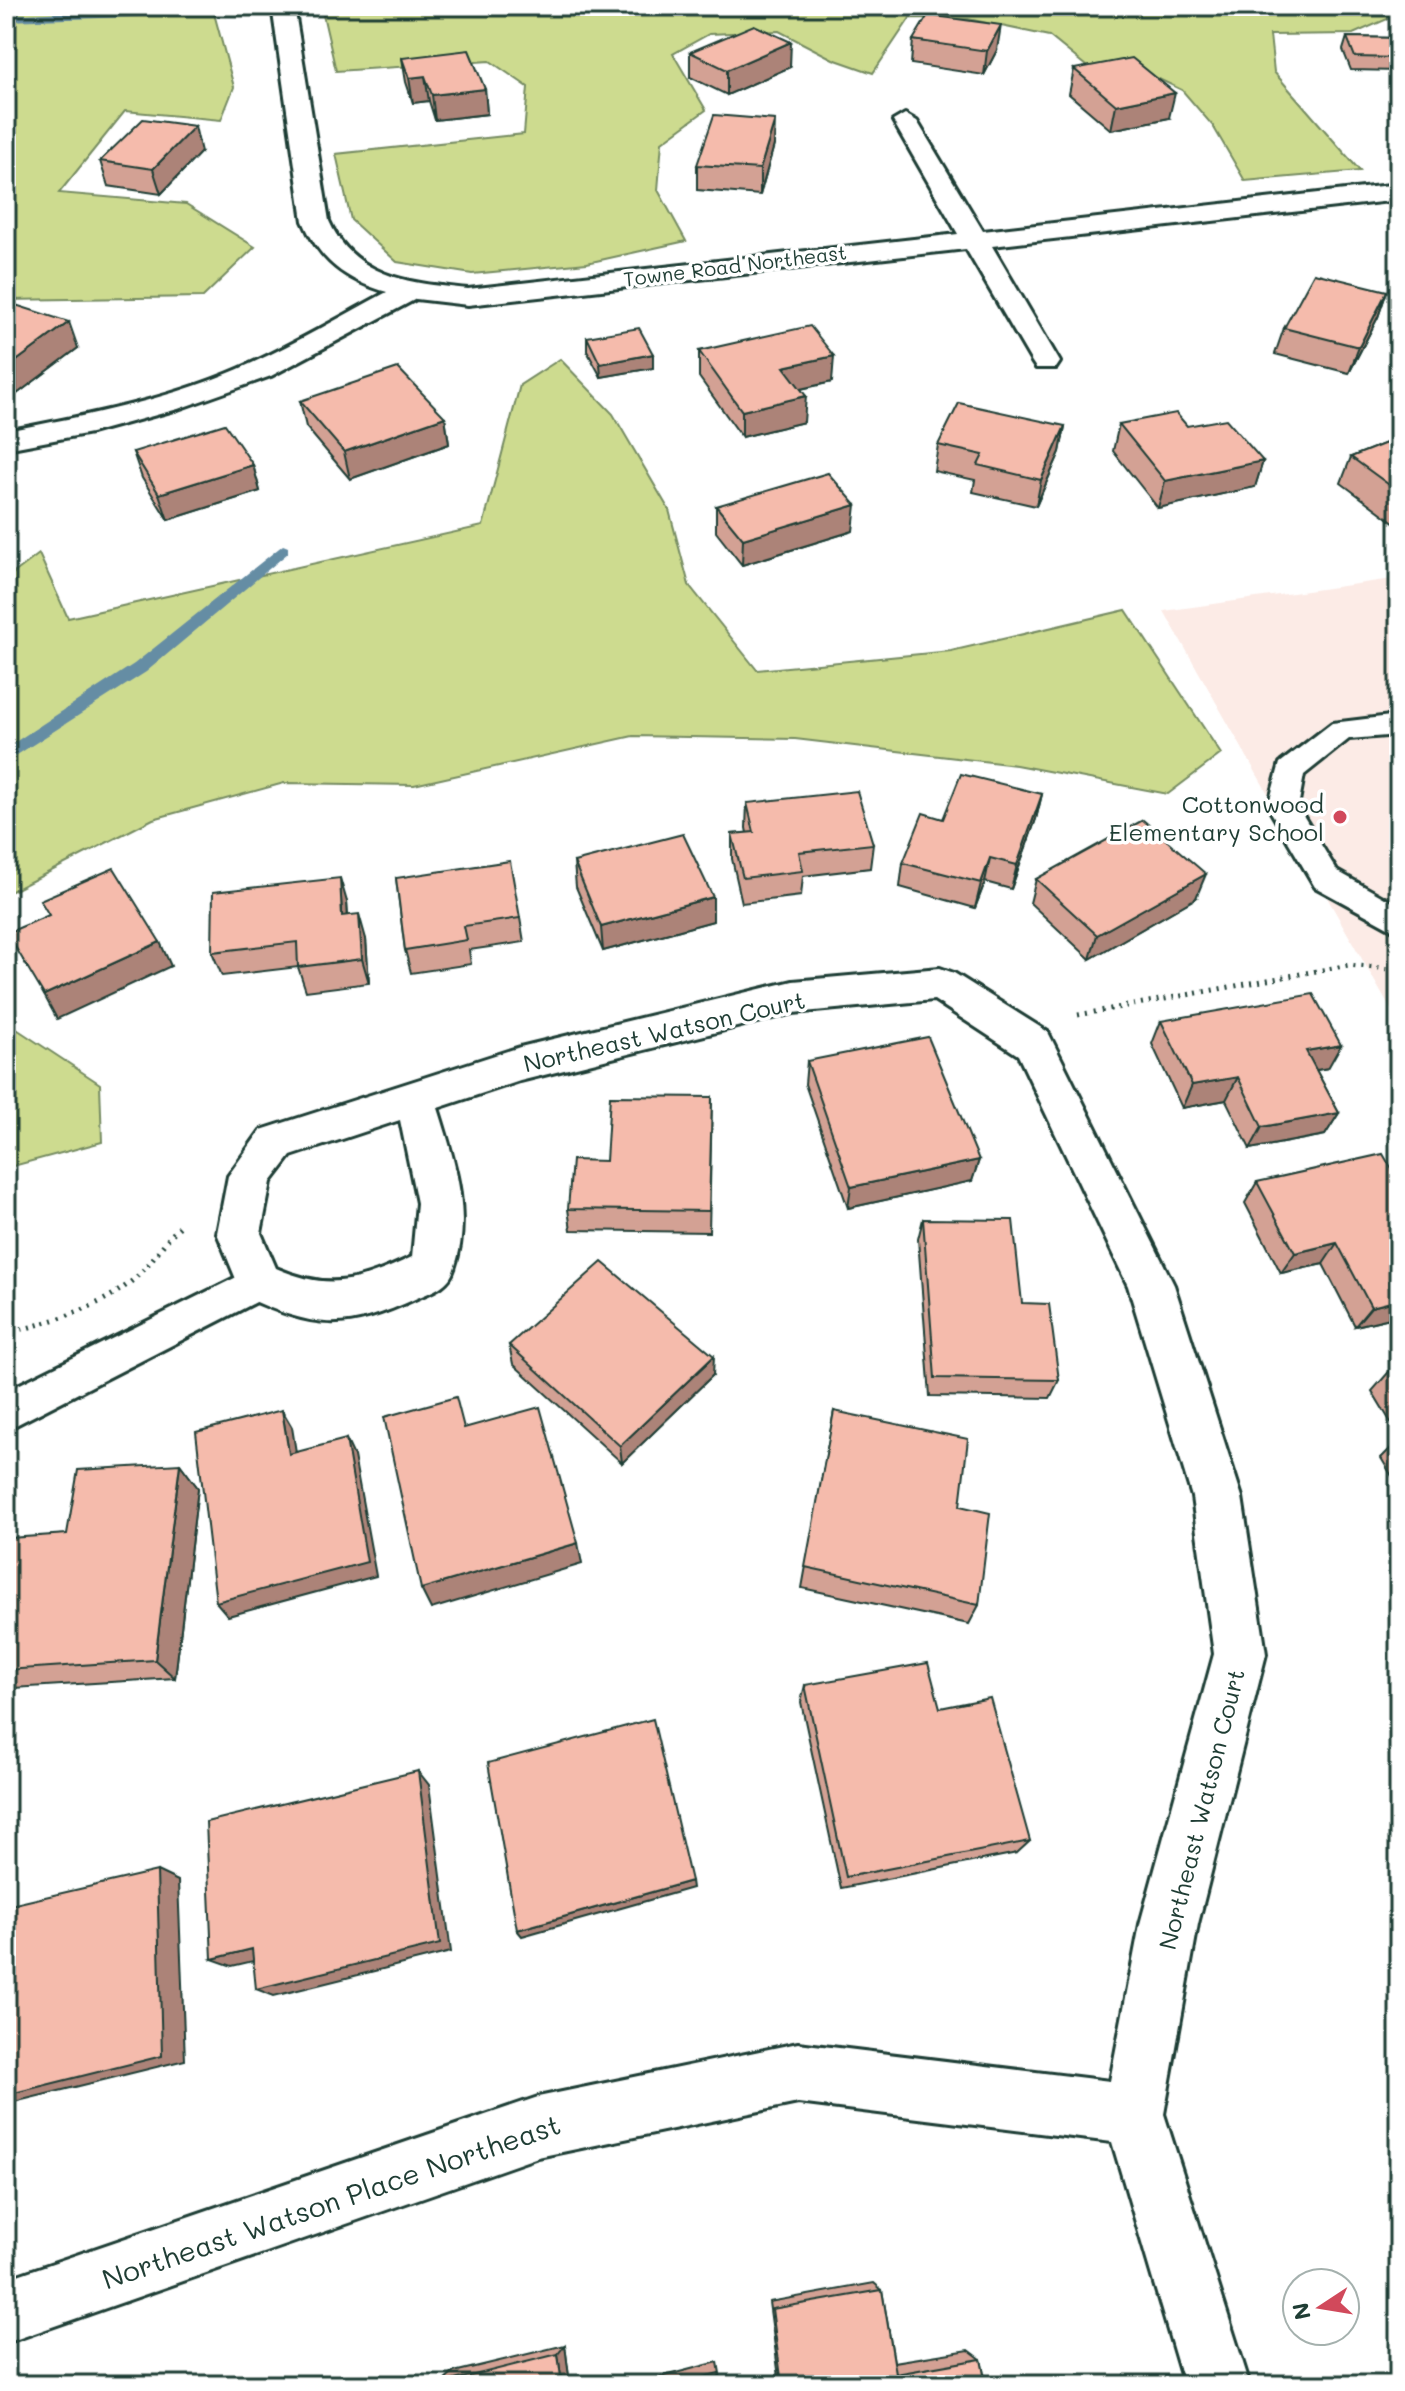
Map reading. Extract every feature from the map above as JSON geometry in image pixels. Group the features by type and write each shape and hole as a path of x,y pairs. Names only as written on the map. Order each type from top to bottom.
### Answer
{"street":[{"name":"Towne Road Northeast","path":"283,6 316,221 331,250 361,272 408,292 468,297 972,237 1399,192"},
{"path":"905,121 1046,362"},
{"path":"6,440 91,424 155,407 261,370 408,292"},
{"name":"Northeast Watson Court","path":"259,1282 239,1233 250,1176 276,1143 520,1064 793,997 940,984 1033,1044 1151,1285 1217,1497 1240,1654 1169,1924 1134,2114 1217,2385"},
{"path":"259,1282 297,1301 334,1306 382,1293 432,1269 442,1234 439,1183 414,1098"},
{"name":"Northeast Watson Place Northeast","path":"6,2311 538,2127 798,2073 1134,2114"}],"lane":[{"path":"1399,725 1342,730 1290,770 1283,807 1326,879 1399,921"},
{"path":"6,1412 37,1393 259,1282"}],"path":[{"path":"1016,1033 1054,1020 1349,965 1399,970"},
{"path":"6,1334 84,1310 134,1279 172,1232 250,1176"}],"shaded area":[{"name":"Cottonwood Elementary School","path":"1399,578 1399,1024 1164,611"}],"green space":[{"path":"6,6 212,6 234,87 221,120 125,111 59,193 186,204 255,247 203,297 6,300"},
{"path":"321,6 1391,6 1399,14 1353,34 1270,35 1274,72 1360,171 1245,181 1213,126 1182,90 1138,69 1086,66 1049,36 968,19 910,18 873,73 833,59 779,31 709,34 673,54 706,110 662,142 658,190 686,241 587,263 472,274 397,262 351,220 336,154 524,134 528,87 490,61 336,71"},
{"path":"560,359 613,414 669,510 689,585 757,670 951,651 1126,610 1221,754 1168,794 1016,765 795,739 633,736 414,785 284,783 153,819 6,894 6,579 39,554 68,618 483,526 520,385"},
{"path":"6,1022 100,1084 102,1142 6,1168"}],"building":[{"path":"928,15 1001,25 987,51 913,40"},
{"path":"754,25 791,42 727,70 690,52"},
{"path":"1347,37 1399,38 1399,58 1355,57"},
{"path":"469,50 485,89 432,95 425,76 409,78 402,58"},
{"path":"1132,58 1175,93 1116,105 1074,69"},
{"path":"714,115 775,120 760,169 697,165"},
{"path":"143,119 195,126 153,169 100,161"},
{"path":"1314,273 1387,291 1359,347 1284,328"},
{"path":"6,302 69,322 6,368"},
{"path":"810,326 834,356 784,367 806,396 742,411 699,351"},
{"path":"639,328 653,354 600,364 587,337"},
{"path":"398,368 445,417 344,452 300,401"},
{"path":"959,403 1065,426 1041,480 978,465 983,455 938,445"},
{"path":"1176,413 1187,426 1226,419 1263,461 1165,481 1119,424"},
{"path":"225,424 253,465 159,494 133,452"},
{"path":"1399,438 1399,492 1351,457"},
{"path":"828,473 856,505 743,539 716,506"},
{"path":"961,774 1042,794 1017,865 990,858 981,883 903,863 923,813 943,819"},
{"path":"857,791 873,844 799,852 803,871 743,878 732,834 754,832 747,803"},
{"path":"1143,820 1206,874 1097,935 1036,879"},
{"path":"683,834 713,897 601,927 574,862"},
{"path":"510,861 520,918 464,926 467,940 405,950 396,878"},
{"path":"114,868 160,942 44,995 7,933 49,915 40,900"},
{"path":"340,878 342,916 359,914 362,959 298,967 297,942 212,952 213,892"},
{"path":"1313,994 1341,1045 1306,1051 1339,1113 1262,1127 1238,1077 1192,1085 1161,1021"},
{"path":"928,1037 979,1160 851,1187 807,1061"},
{"path":"610,1096 712,1097 709,1211 568,1209 572,1160 606,1161"},
{"path":"1383,1154 1399,1181 1399,1300 1371,1307 1337,1243 1295,1253 1257,1182"},
{"path":"923,1219 1013,1220 1022,1303 1049,1304 1059,1380 935,1378"},
{"path":"602,1262 714,1356 620,1446 509,1345"},
{"path":"456,1397 464,1428 540,1407 578,1543 421,1589 384,1417"},
{"path":"282,1410 289,1454 346,1439 367,1562 216,1602 196,1432"},
{"path":"834,1411 968,1439 960,1506 990,1513 979,1605 805,1567"},
{"path":"180,1464 155,1660 6,1670 6,1562 10,1538 67,1534 78,1470"},
{"path":"928,1663 940,1708 990,1698 1030,1841 846,1877 805,1685"},
{"path":"653,1719 691,1881 517,1930 488,1763"},
{"path":"418,1771 440,1944 256,1989 252,1949 212,1959 206,1822"},
{"path":"157,1871 162,2056 6,2095 6,1906"},
{"path":"882,2290 896,2374 981,2359 986,2385 782,2385 772,2309"},
{"path":"558,2354 562,2385 442,2385 442,2383"},
{"path":"719,2373 721,2385 671,2385"}],"waterway":[{"path":"6,18 130,14 230,6"},
{"path":"6,756 140,668 283,550"}],"place":[{"name":"Cottonwood Elementary School","path":"1340,817"}]}
